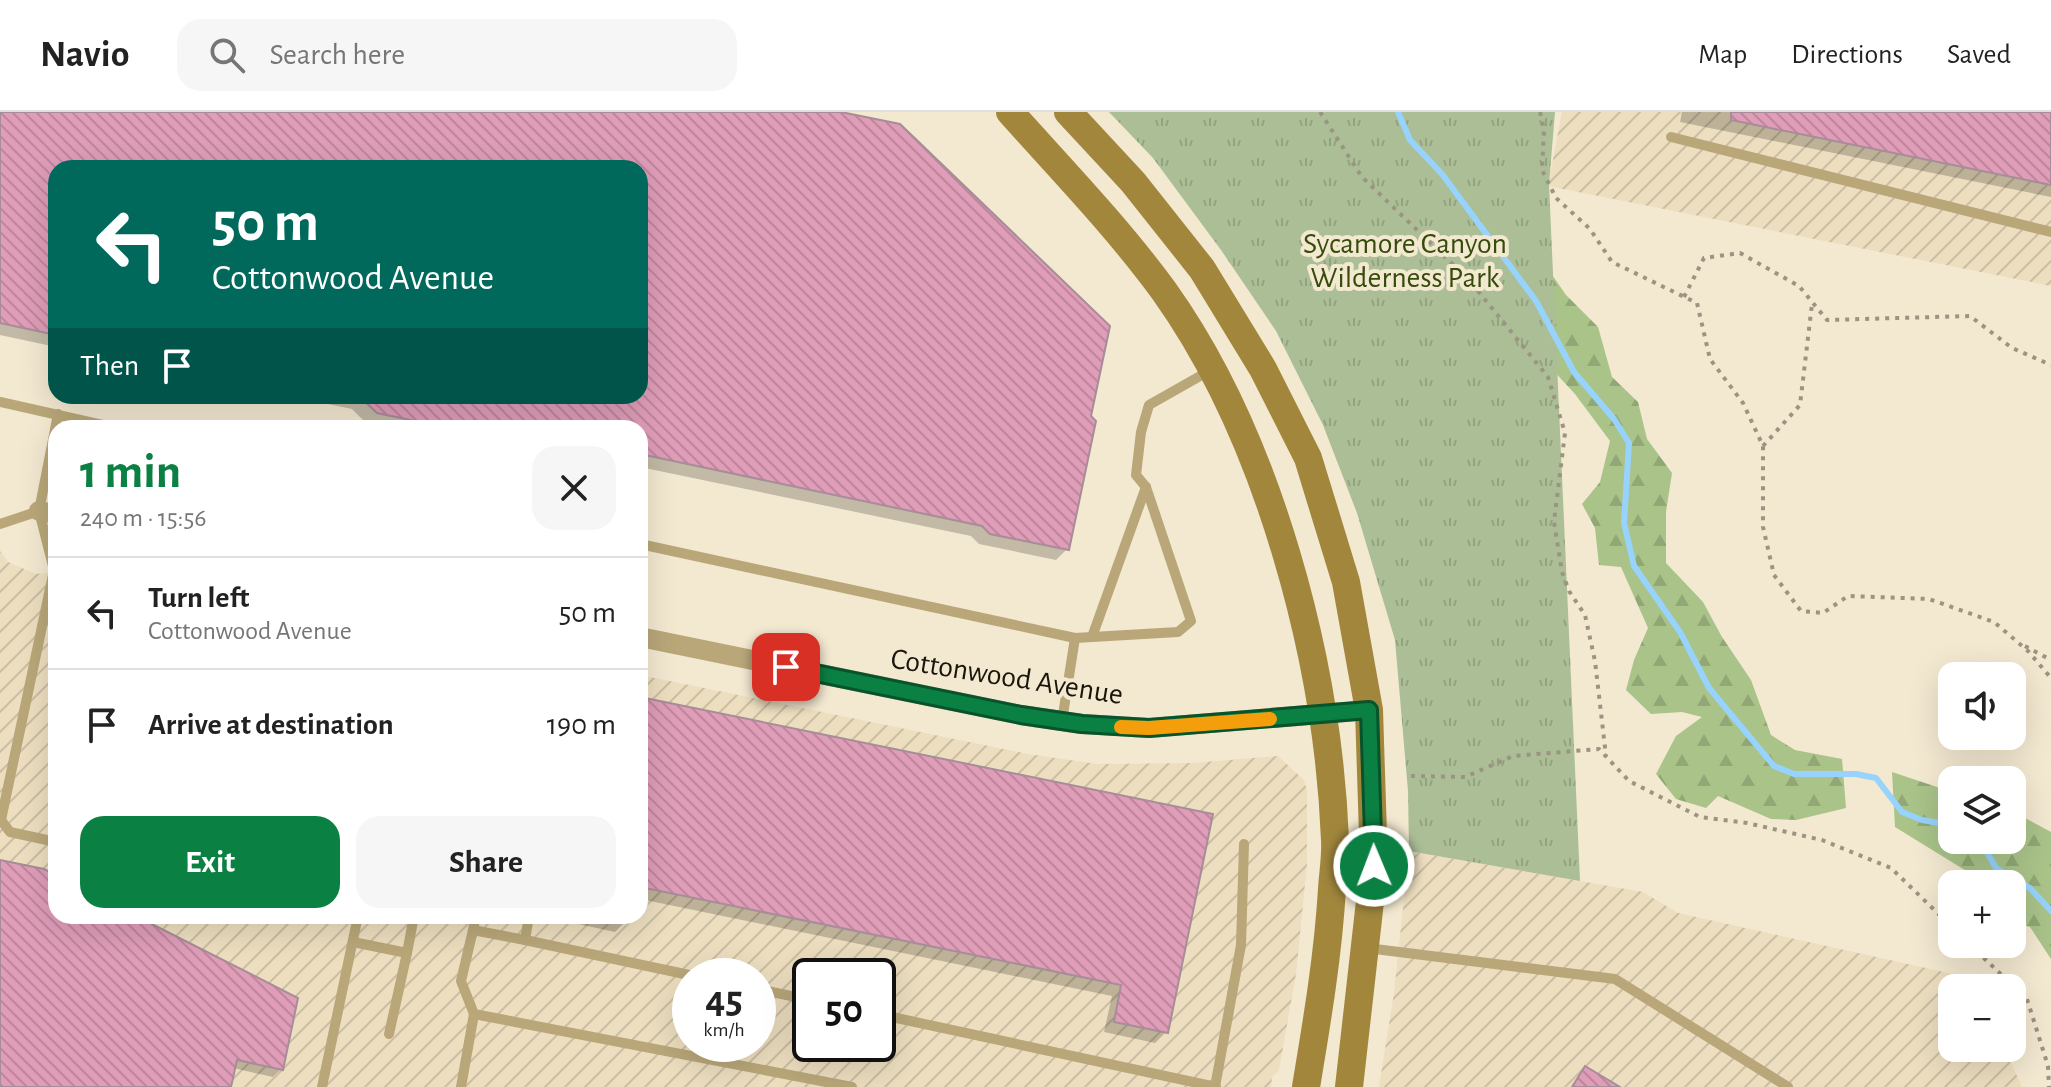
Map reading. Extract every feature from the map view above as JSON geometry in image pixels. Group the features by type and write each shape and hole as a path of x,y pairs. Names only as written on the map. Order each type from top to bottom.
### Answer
{"main road":[{"path":"1010,112 1086,197 1164,292 1212,369 1261,476 1297,594 1323,715 1335,842 1329,948 1306,1087"},
{"path":"1068,112 1133,182 1202,269 1263,369 1308,458 1346,582 1369,710 1374,866 1349,1087"}],"street":[{"name":"Cottonwood Avenue","path":"648,639 1062,721 1149,728 1369,710"}],"lane":[{"path":"1671,137 2051,232"},
{"path":"648,546 1075,638 1178,632 1191,621 1146,487 1136,475 1141,432 1149,405 1212,369"},
{"path":"0,402 83,420"},
{"path":"57,420 58,414"},
{"path":"1092,637 1146,487"},
{"path":"0,524 47,513"},
{"path":"48,619 1,820 10,832 48,840"},
{"path":"1062,721 1075,638"},
{"path":"896,1018 1216,1087 1241,945 1244,844"},
{"path":"322,1087 356,924"},
{"path":"389,1034 412,924"},
{"path":"461,1087 474,1014 461,981 474,924"},
{"path":"525,940 528,924"},
{"path":"473,930 672,971"},
{"path":"353,942 407,953"},
{"path":"1366,948 1615,979 1788,1087"},
{"path":"474,1014 852,1087"}],"path":[{"path":"1320,112 1362,177 1469,280 1548,377 1565,433 1554,522 1562,572 1569,591 1585,615 1595,661 1606,756"},
{"path":"1540,112 1544,130 1542,170 1556,198 1590,229 1612,262 1697,303 1710,359 1743,403 1763,446 1763,527 1774,575 1801,611 1823,613 1848,596 1929,599 1994,622 2018,642 2051,678"},
{"path":"1684,297 1704,258 1740,253 1799,286 1827,320 1970,316 2012,348 2051,365"},
{"path":"1763,446 1800,405 1812,302"},
{"path":"2018,642 2051,660"},
{"path":"1411,776 1465,777 1513,756 1599,749 1629,781 1700,817 1747,823 1822,840 1891,868 1938,913"},
{"path":"1984,958 2027,999 2048,1066 2049,1087"}],"shaded area":[{"path":"1562,112 2051,112 2051,286 1548,186"},
{"path":"0,551 8,562 36,574 48,573 48,924 648,924 648,677 1028,754 1097,764 1193,763 1278,756 1304,780 1307,791 1307,864 1296,974 1279,1070 1272,1077 1271,1087 0,1087"},
{"path":"1409,851 1643,892 1678,913 1953,974 1938,974 1938,1062 2010,1062 2022,1087 1379,1087 1394,993"}],"green space":[{"name":"Sycamore Canyon Wilderness Park","path":"1109,112 1555,112 1549,184 1580,881 1409,851 1408,791 1395,640 1357,513 1323,425 1276,331 1221,250 1153,158"},
{"path":"1550,272 1566,295 1598,327 1612,377 1638,402 1647,439 1672,473 1666,512 1666,563 1703,602 1751,680 1771,735 1795,750 1842,759 1846,808 1796,820 1771,819 1718,796 1706,808 1676,799 1656,774 1676,736 1702,717 1682,712 1651,714 1626,690 1634,660 1648,628 1621,567 1599,565 1595,528 1582,504 1600,482 1610,441 1575,394 1550,367"},
{"path":"1892,772 1938,787 1938,854 1895,827"},
{"path":"2026,819 2051,832 2051,959 2030,927 2026,926 2026,870 1965,870 1939,854 2026,854"}],"building":[{"path":"0,112 841,112 900,124 1110,326 1091,416 1096,421 1069,550 990,534 982,526 648,456 648,420 411,420 377,413 367,404 648,404 648,160 48,160 48,333 0,323"},
{"path":"1731,112 2051,112 2051,185 1731,120"},
{"path":"648,699 1213,814 1168,1033 1114,1022 1121,985 648,889"},
{"path":"0,860 48,871 48,924 152,924 298,998 283,1070 237,1060 231,1087 0,1087"},
{"path":"1585,1066 1620,1087 1572,1087"}],"waterway":[{"path":"1398,112 1410,140 1442,174 1536,301 1574,372 1614,419 1629,443 1624,523 1634,566 1680,632 1709,688 1774,766 1794,774 1856,774 1876,778 1902,812 1938,823"},
{"path":"1988,854 1996,868 2030,888 2051,911"}],"slow traffic":[{"path":"1121,727 1149,728 1270,719"}],"route":[{"path":"786,667 1021,715 1082,724 1149,728 1369,710 1374,866"}]}
